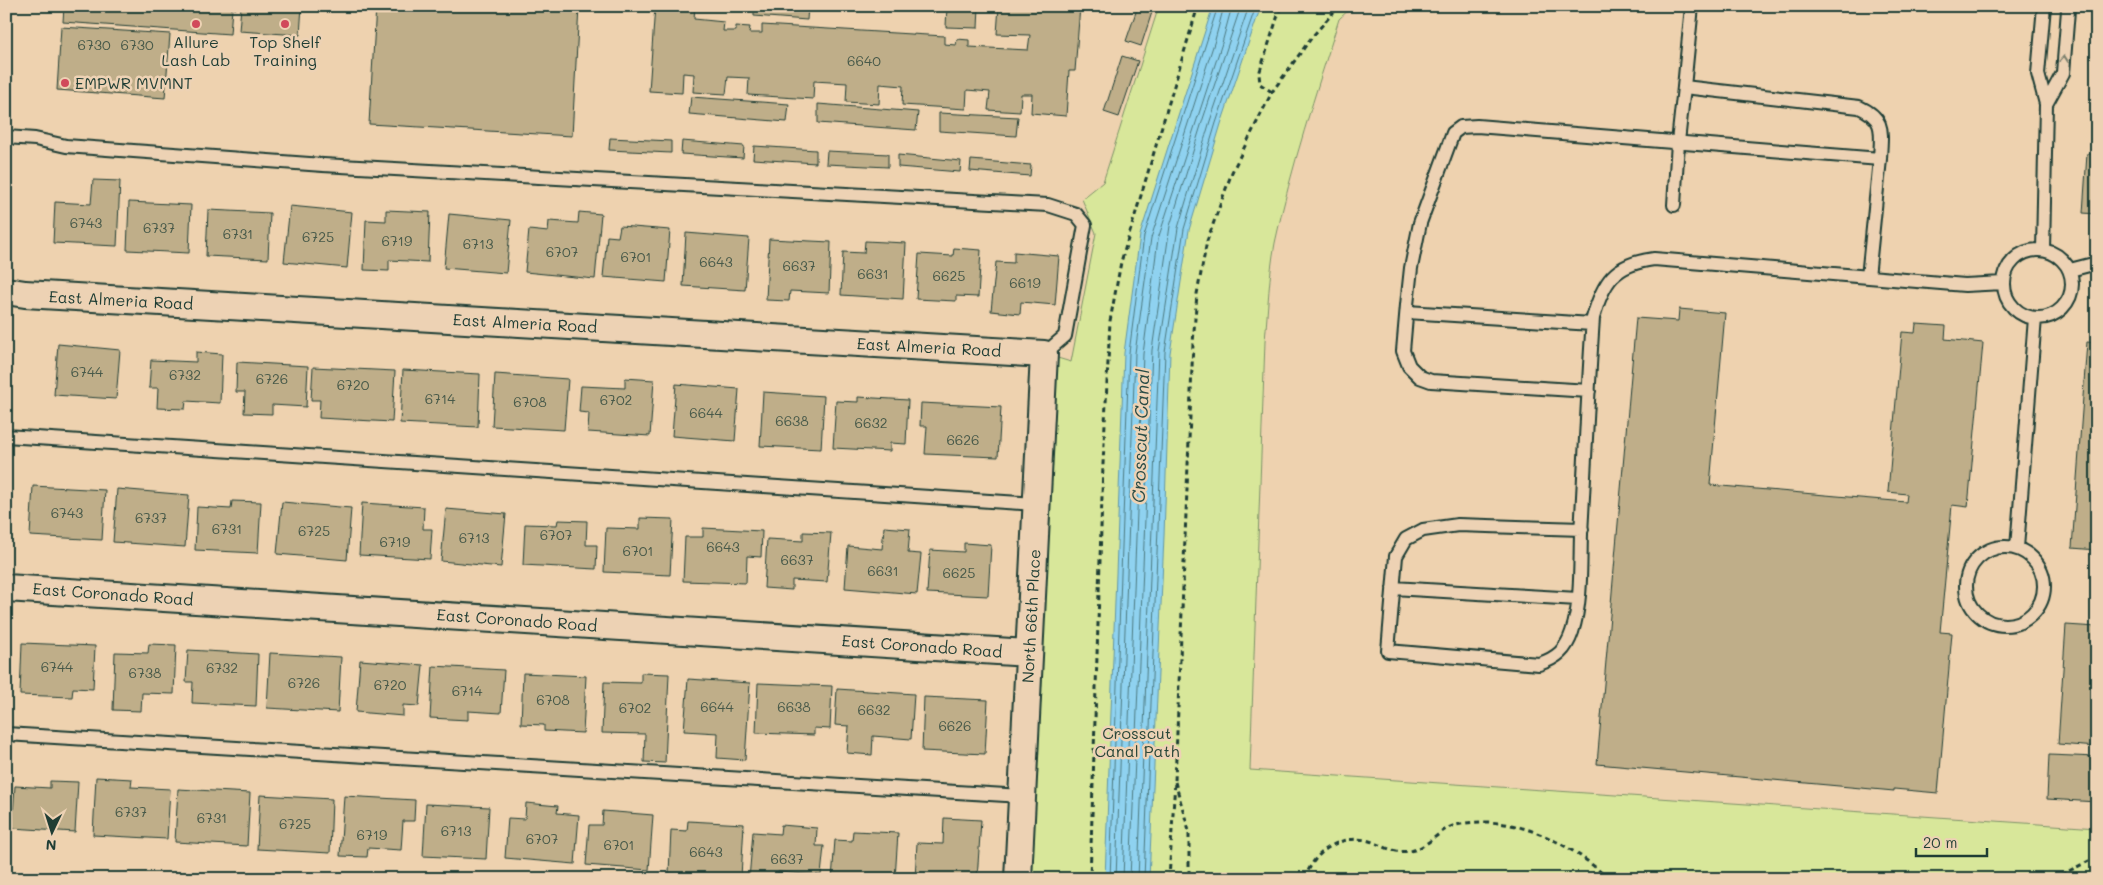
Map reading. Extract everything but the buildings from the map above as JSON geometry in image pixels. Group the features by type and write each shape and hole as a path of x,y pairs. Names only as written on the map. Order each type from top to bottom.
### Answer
{"street":[{"name":"East Almeria Road","path":"6,291 45,295 1044,354"},
{"name":"North 66th Place","path":"1018,879 1044,354"},
{"name":"East Coronado Road","path":"6,588 1028,653"}],"lane":[{"path":"1674,205 1678,142 1692,6"},
{"path":"2043,250 2046,104 2038,74 2044,6"},
{"path":"2046,104 2063,73 2067,6"},
{"path":"1684,87 1859,107 1871,112 1878,119 1881,133 1880,159 1868,277"},
{"path":"1589,390 1431,381 1420,377 1409,366 1403,351 1411,268 1420,223 1453,133 1461,127 1477,126 1880,159"},
{"path":"6,137 66,146 323,165 1048,205 1076,214 1085,225 1065,336 1044,354"},
{"path":"2031,250 2043,250 2054,254 2063,260 2070,270 2072,292 2060,311 2050,316 2027,317 2017,312 2004,294 2003,283 2008,266 2020,254 2031,250"},
{"path":"1582,529 1458,525 1423,530 1406,539 1396,556 1388,651 1539,664 1553,660 1563,650 1572,632 1578,600 1582,529 1592,324 1599,296 1608,281 1621,268 1636,262 1654,259 1965,285 2003,283"},
{"path":"2070,270 2097,263"},
{"path":"1407,312 1592,324"},
{"path":"2016,548 2035,318"},
{"path":"6,436 1036,504"},
{"path":"2016,548 2028,554 2037,562 2045,586 2042,598 2037,609 2028,618 2017,623 2004,625 1991,622 1980,615 1971,605 1967,592 1967,579 1971,566 1980,556 1991,549 2016,548"},
{"path":"1392,588 1578,600"},
{"path":"6,734 1022,796"}],"path":[{"path":"1090,879 1103,474 1110,321 1120,262 1198,6"},
{"path":"1272,92 1260,84 1259,74 1282,6"},
{"path":"1169,879 1175,781 1193,343 1198,294 1207,241 1232,172 1272,92 1312,37 1339,6"},
{"path":"1175,781 1189,831 1189,879"},
{"path":"1305,879 1315,857 1344,840 1367,840 1392,851 1410,851 1423,846 1454,825 1477,822 1508,825 1550,839 1578,854 1608,879"},
{"path":"2053,879 2097,857"}],"green space":[{"name":"Crosscut Canal Path","path":"1159,6 1353,6 1339,19 1304,130 1275,243 1271,267 1265,341 1250,770 2097,828 2097,879 1018,879 1044,354 1071,362 1096,233 1082,199 1103,182"}],"water":[{"name":"Crosscut Canal","path":"1213,6 1261,6 1221,124 1189,230 1170,353 1149,879 1105,879 1124,353 1140,235"}],"place":[{"name":"Allure Lash Lab","path":"196,24"},
{"name":"Top Shelf Training","path":"285,24"},
{"name":"EMPWR MVMNT","path":"65,83"}]}
